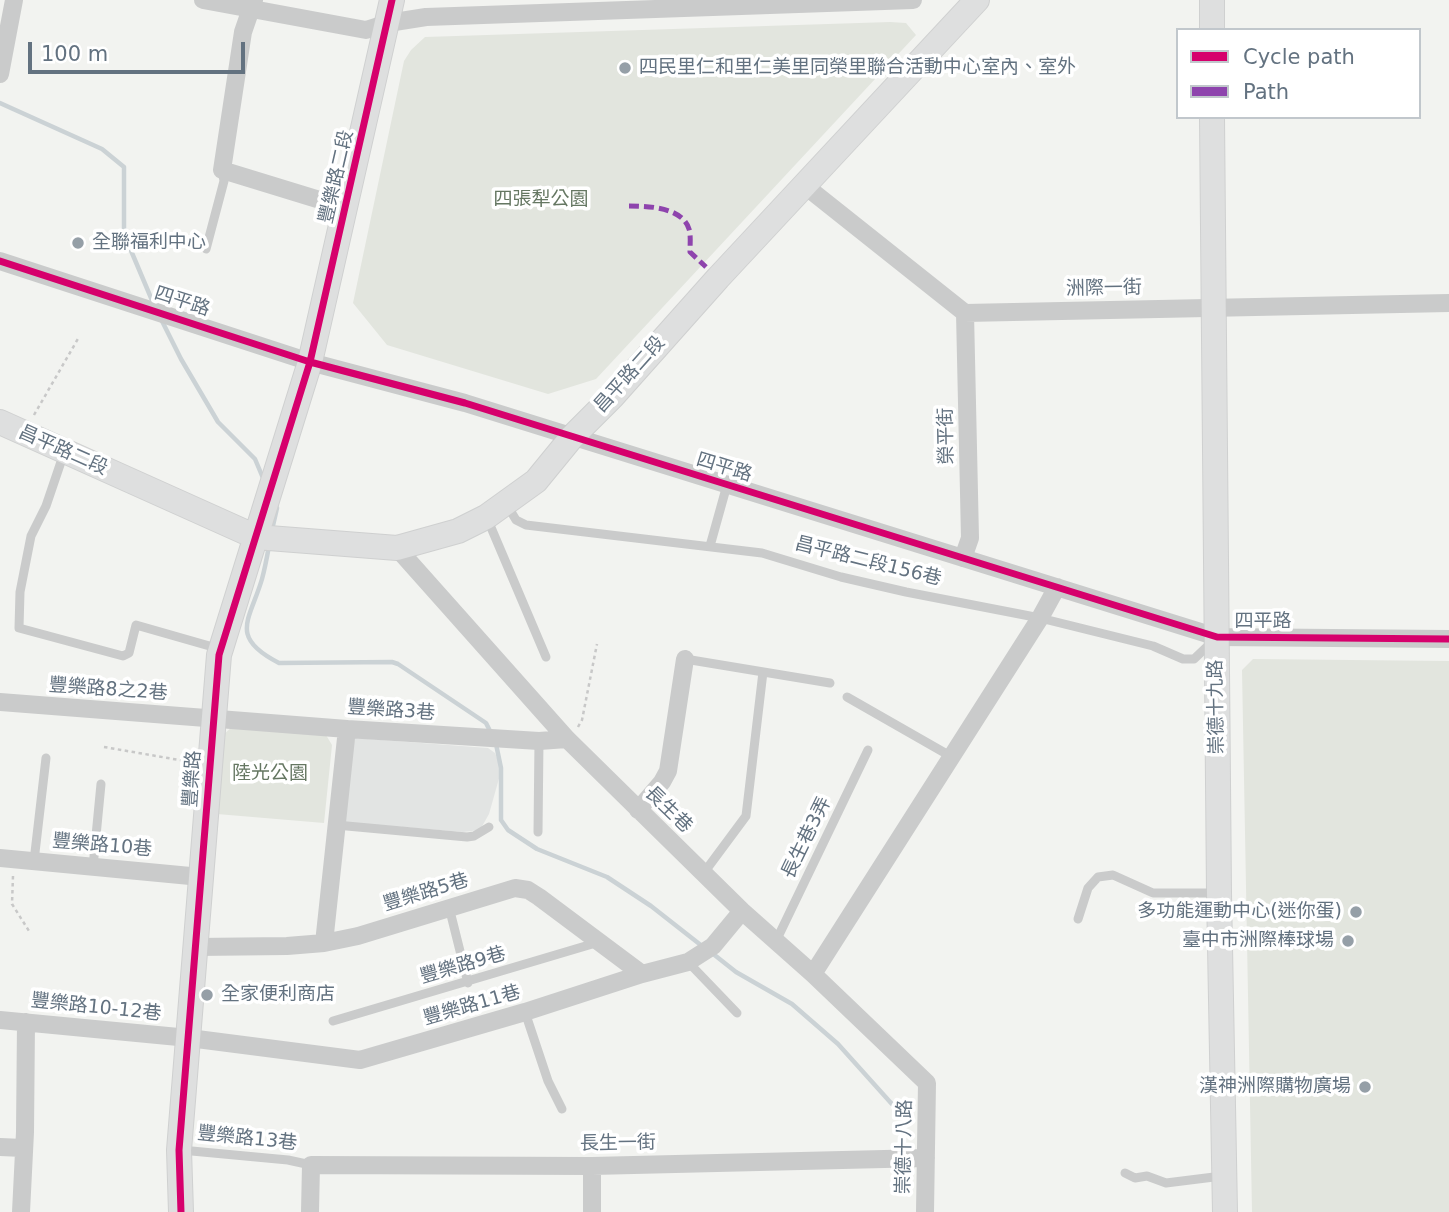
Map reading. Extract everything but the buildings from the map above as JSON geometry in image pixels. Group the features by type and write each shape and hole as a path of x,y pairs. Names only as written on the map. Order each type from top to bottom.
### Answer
{"street":[{"path":"0,74 14,0"},
{"path":"203,0 253,5 366,30 390,11 426,17 750,3 909,0"},
{"name":"昌平路二段","path":"0,422 256,537 397,548 458,531 496,510 536,481 572,437 612,397 804,185 977,0"},
{"path":"1212,0 1212,28"},
{"path":"253,5 243,32 222,170 346,208"},
{"name":"豐樂路二段","path":"310,362 390,11"},
{"name":"崇德十九路","path":"1212,119 1219,893 1226,1212"},
{"path":"804,185 965,313"},
{"name":"四平路","path":"0,261 310,362 465,403 1217,637 1449,639"},
{"name":"洲際一街","path":"965,313 1449,303"},
{"name":"榮平街","path":"963,558 970,538 965,313"},
{"name":"豐樂路","path":"181,1212 179,1150 209,765 221,649 310,362"},
{"name":"長生巷","path":"397,548 566,739 742,911 813,974 927,1083"},
{"path":"813,974 1040,618 1056,587"},
{"path":"638,810 668,771 685,659"},
{"name":"豐樂路8之2巷","path":"0,702 213,719"},
{"name":"豐樂路3巷","path":"213,719 539,741 566,739"},
{"path":"324,943 347,729"},
{"name":"豐樂路10巷","path":"7,858 201,877"},
{"name":"豐樂路5巷","path":"196,947 273,947 324,943 358,936 515,888 528,890 642,974"},
{"name":"豐樂路11巷","path":"189,1038 360,1060 688,962 713,946 742,911"},
{"name":"豐樂路10-12巷","path":"0,1020 189,1038"},
{"path":"21,1212 26,1022"},
{"name":"崇德十八路","path":"925,1212 927,1083"},
{"path":"0,1147 23,1148"},
{"name":"長生一街","path":"311,1165 592,1166 926,1158"},
{"path":"310,1212 311,1165"},
{"path":"592,1166 592,1212"}],"lane":[{"path":"206,249 224,181 222,170"},
{"path":"65,452 46,506 31,536 20,592 19,628 124,656 129,653 136,625 221,649"},
{"path":"710,546 727,485"},
{"path":"496,510 546,657"},
{"name":"昌平路二段156巷","path":"496,510 526,525 762,553 841,577 1040,618 1153,646 1183,659 1194,659 1217,637"},
{"path":"685,659 830,683"},
{"path":"703,873 746,816 763,672"},
{"path":"847,698 952,757"},
{"path":"538,832 539,741"},
{"name":"長生巷3弄","path":"776,942 868,750"},
{"path":"34,861 46,758"},
{"path":"93,867 101,784"},
{"path":"335,825 467,837 489,827"},
{"path":"1078,919 1088,888 1098,877 1113,875 1153,893 1219,893"},
{"path":"449,907 468,982"},
{"name":"豐樂路9巷","path":"333,1021 601,942"},
{"path":"688,962 737,1013"},
{"path":"525,1012 548,1081 562,1109"},
{"name":"豐樂路13巷","path":"179,1150 288,1160 311,1165"},
{"path":"1125,1173 1135,1178 1147,1176 1166,1183 1224,1176"}],"path":[{"path":"24,433 79,337"},
{"path":"566,739 574,736 582,719 597,644"},
{"path":"104,747 209,765"},
{"path":"7,858 12,904 29,931"}],"shaded area":[{"path":"355,738 488,748 495,753 500,775 489,814 480,830 463,832 342,822"}],"green space":[{"name":"四張犁公園","path":"906,23 916,35 596,379 548,394 387,345 353,303 404,61 425,37"},
{"name":"臺中市洲際棒球場","path":"1253,659 1449,661 1449,1212 1252,1212 1242,670"},
{"name":"陸光公園","path":"232,727 326,735 332,745 324,823 217,814 223,735"}],"waterway":[{"path":"0,103 102,149 124,167 124,234 154,305"},
{"path":"161,319 218,422 255,459 263,478"},
{"path":"272,530 277,508"},
{"path":"269,546 247,627 253,645 263,654 279,663 398,664 486,723 491,733"},
{"path":"496,744 501,768 501,820 508,830 537,849 607,877 651,906 702,946"},
{"path":"712,953 736,972 792,1004 838,1044 891,1103 911,1121"}],"marked path":[{"path":"629,206 664,209 679,216 689,229 690,252 706,267"}],"cycle path":[{"path":"181,1212 179,1150 219,655 310,362 392,0"},
{"path":"0,261 310,362 465,403 1217,637 1449,639"}],"place":[{"name":"四民里仁和里仁美里同榮里聯合活動中心室內、室外","path":"625,68"},
{"name":"全聯福利中心","path":"78,243"},
{"name":"多功能運動中心(迷你蛋)","path":"1356,912"},
{"name":"臺中市洲際棒球場","path":"1348,941"},
{"name":"全家便利商店","path":"207,995"},
{"name":"漢神洲際購物廣場","path":"1365,1087"}]}
